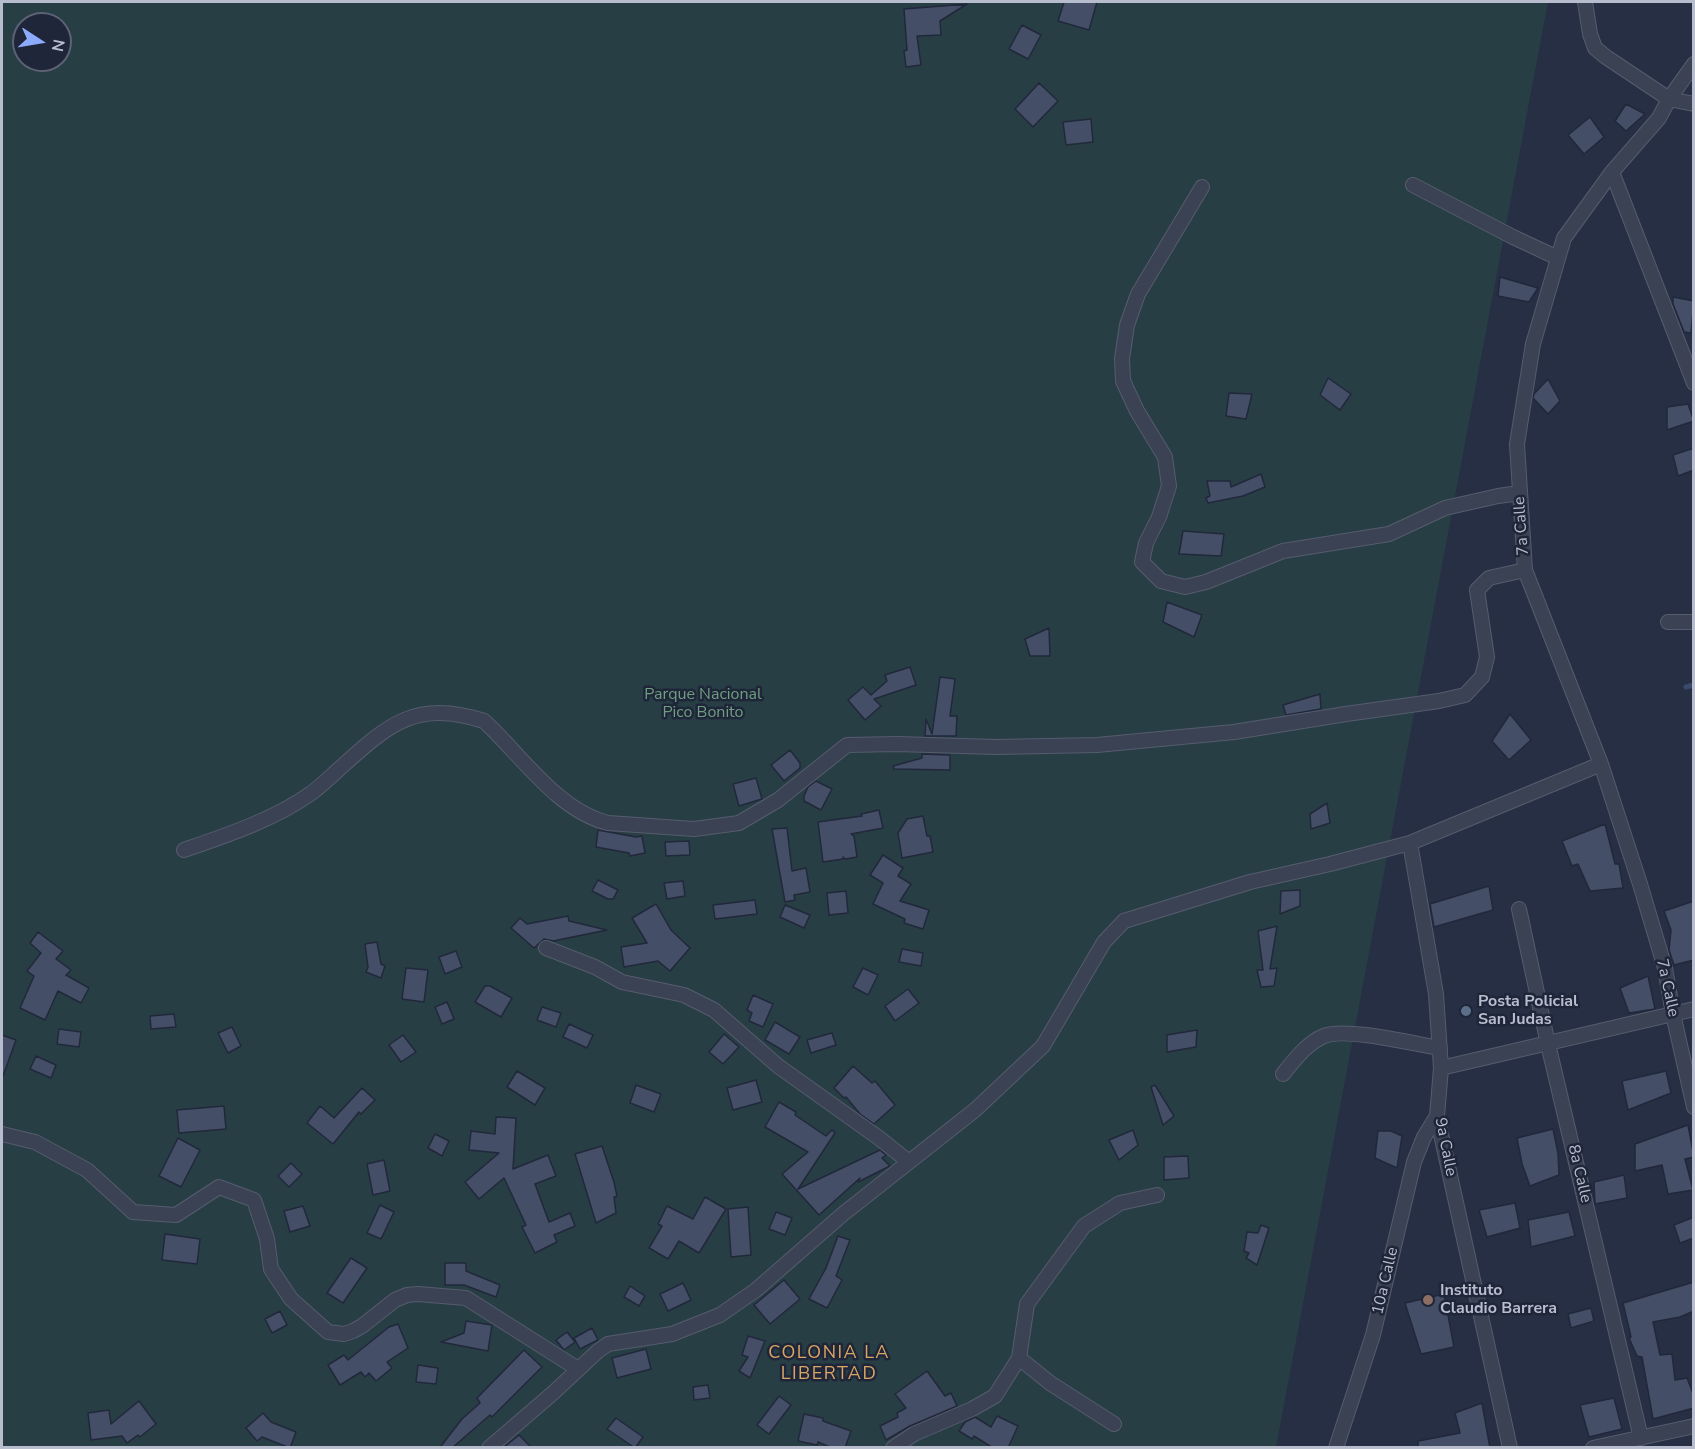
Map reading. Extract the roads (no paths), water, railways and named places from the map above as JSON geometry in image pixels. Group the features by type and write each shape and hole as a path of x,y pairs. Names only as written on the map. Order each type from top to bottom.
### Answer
{"street":[{"path":"1585,2 1590,34 1595,48 1669,99 1694,104"},
{"name":"7a Calle","path":"1694,64 1669,99 1659,118 1612,172 1564,238 1531,355 1517,444 1525,570 1601,764 1641,884 1665,968 1672,1014 1694,1107"},
{"path":"1612,172 1694,383"},
{"path":"1413,184 1558,258"},
{"path":"1202,187 1137,294 1127,325 1122,359 1123,381 1137,411 1165,457 1169,486 1159,518 1146,543 1142,562 1161,581 1185,587 1195,585 1283,551 1389,534 1445,508 1520,493"},
{"path":"184,850 223,837 273,815 311,794 382,732 406,718 430,712 468,716 484,721 559,797 595,820 608,823 694,829 739,823 778,800 847,746 1097,745 1234,732 1439,701 1465,695 1482,677 1487,657 1477,590 1489,578 1525,570"},
{"path":"1668,622 1694,622"},
{"path":"489,1448 597,1351 608,1344 672,1334 720,1315 756,1290 843,1214 975,1110 1043,1046 1104,942 1124,921 1251,882 1410,843 1601,764"},
{"name":"9a Calle","path":"1410,843 1436,994 1441,1068 1437,1116 1510,1448"},
{"name":"8a Calle","path":"1519,909 1548,1044 1641,1438"},
{"path":"546,948 595,967 622,982 684,995 714,1010 778,1066 909,1162"},
{"path":"1441,1068 1694,1009"},
{"path":"1283,1074 1301,1052 1323,1036 1341,1033 1440,1048"},
{"name":"10a Calle","path":"1336,1448 1373,1335 1414,1162 1424,1137 1437,1116"},
{"path":"2,1134 35,1142 87,1170 133,1212 176,1215 219,1187 254,1200 267,1239 271,1269 291,1299 328,1332 344,1334 362,1326 395,1300 406,1295 466,1298 578,1369"},
{"path":"893,1448 914,1434 972,1409 995,1396 1019,1358 1027,1304 1084,1226 1120,1203 1157,1195"},
{"path":"1019,1358 1050,1383 1114,1425"},
{"path":"1593,1448 1694,1426"}],"waterway":[{"path":"1686,687 1694,685"}],"place":[{"name":"Posta Policial San Judas","path":"1466,1011"},
{"name":"Instituto Claudio Barrera","path":"1428,1300"}],"district":[{"name":"COLONIA LA LIBERTAD","path":"829,1364"}],"park label":[{"name":"Parque Nacional Pico Bonito","path":"703,704"}]}
